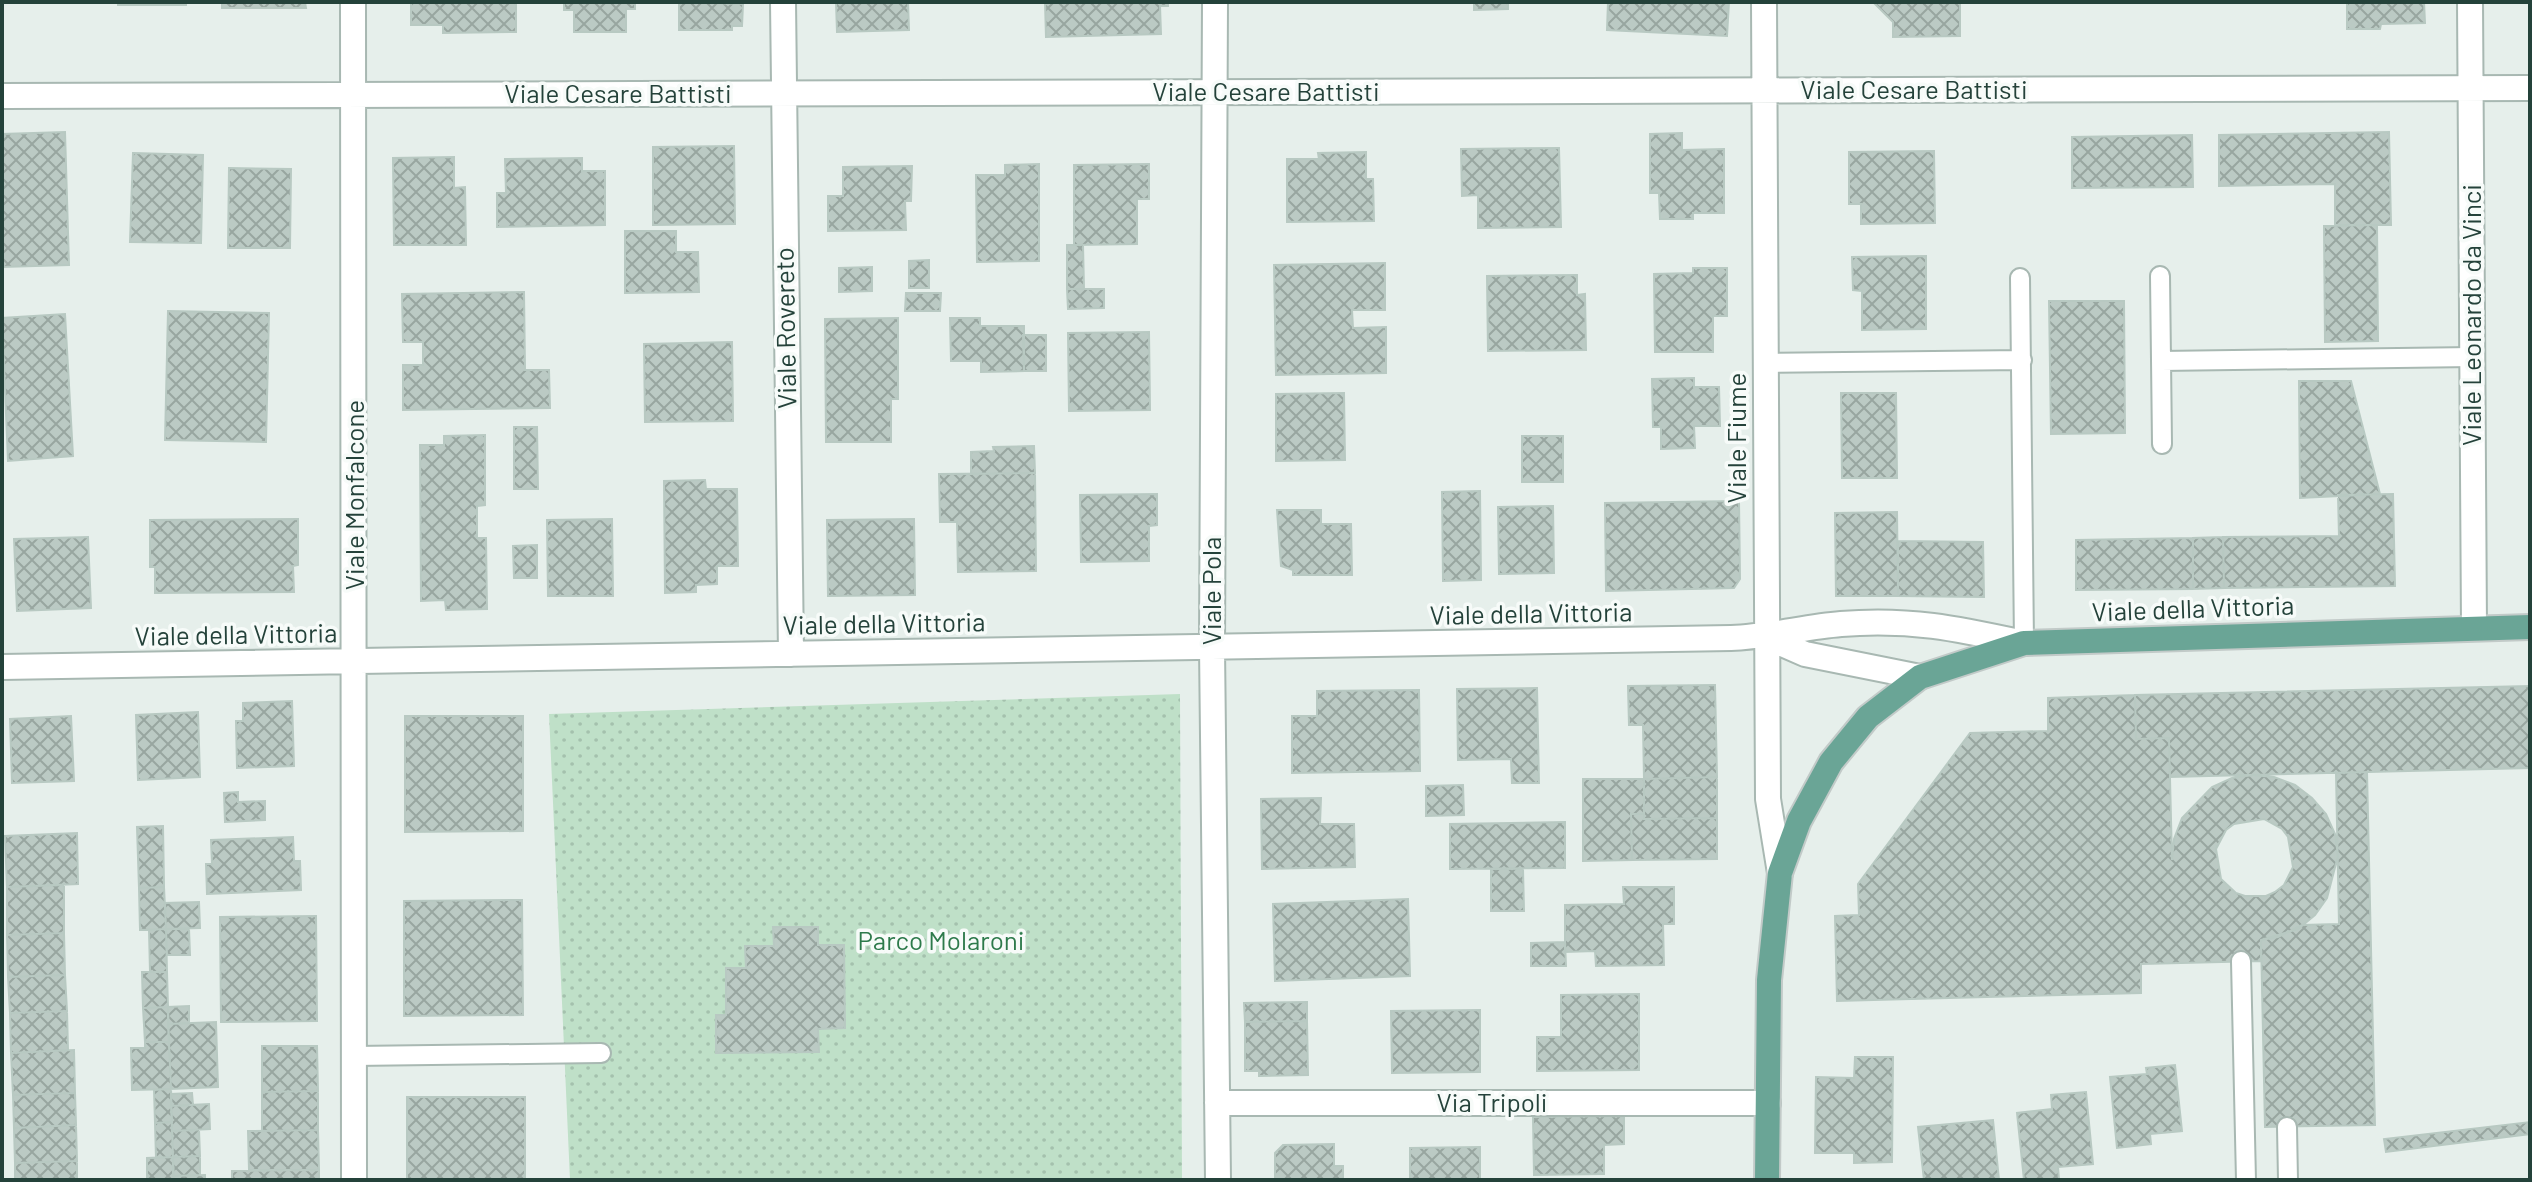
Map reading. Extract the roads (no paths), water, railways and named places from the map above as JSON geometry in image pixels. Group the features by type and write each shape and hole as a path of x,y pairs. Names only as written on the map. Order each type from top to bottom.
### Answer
{"main road":[{"name":"Viale della Vittoria","path":"2024,643 2530,627"},
{"name":"Viale Fiume","path":"1767,1180 1769,980 1780,873 1799,821 1831,762 1868,717 1920,677 2024,643"}],"street":[{"name":"Viale Monfalcone","path":"353,2 356,661 354,1180"},
{"name":"Viale Rovereto","path":"783,2 791,654"},
{"name":"Viale Pola","path":"1215,2 1212,647 1218,1180"},
{"name":"Viale Fiume","path":"1764,2 1768,799 1780,873"},
{"name":"Viale Leonardo da Vinci","path":"2470,2 2474,628"},
{"name":"Viale Cesare Battisti","path":"2,96 2530,88"},
{"name":"Viale della Vittoria","path":"2,667 1766,637 1840,624 1926,622 2024,643"},
{"name":"Viale della Vittoria","path":"1766,637 1805,654 1920,677"},
{"name":"Via Tripoli","path":"1217,1103 1768,1103"}],"lane":[{"path":"2160,276 2162,444"},
{"path":"2020,278 2024,643"},
{"path":"2161,361 2473,357"},
{"path":"1765,363 2022,360"},
{"path":"2241,961 2246,1180"},
{"path":"354,1056 601,1053"},
{"path":"2287,1127 2288,1180"}],"park label":[{"name":"Parco Molaroni","path":"941,941"}]}
